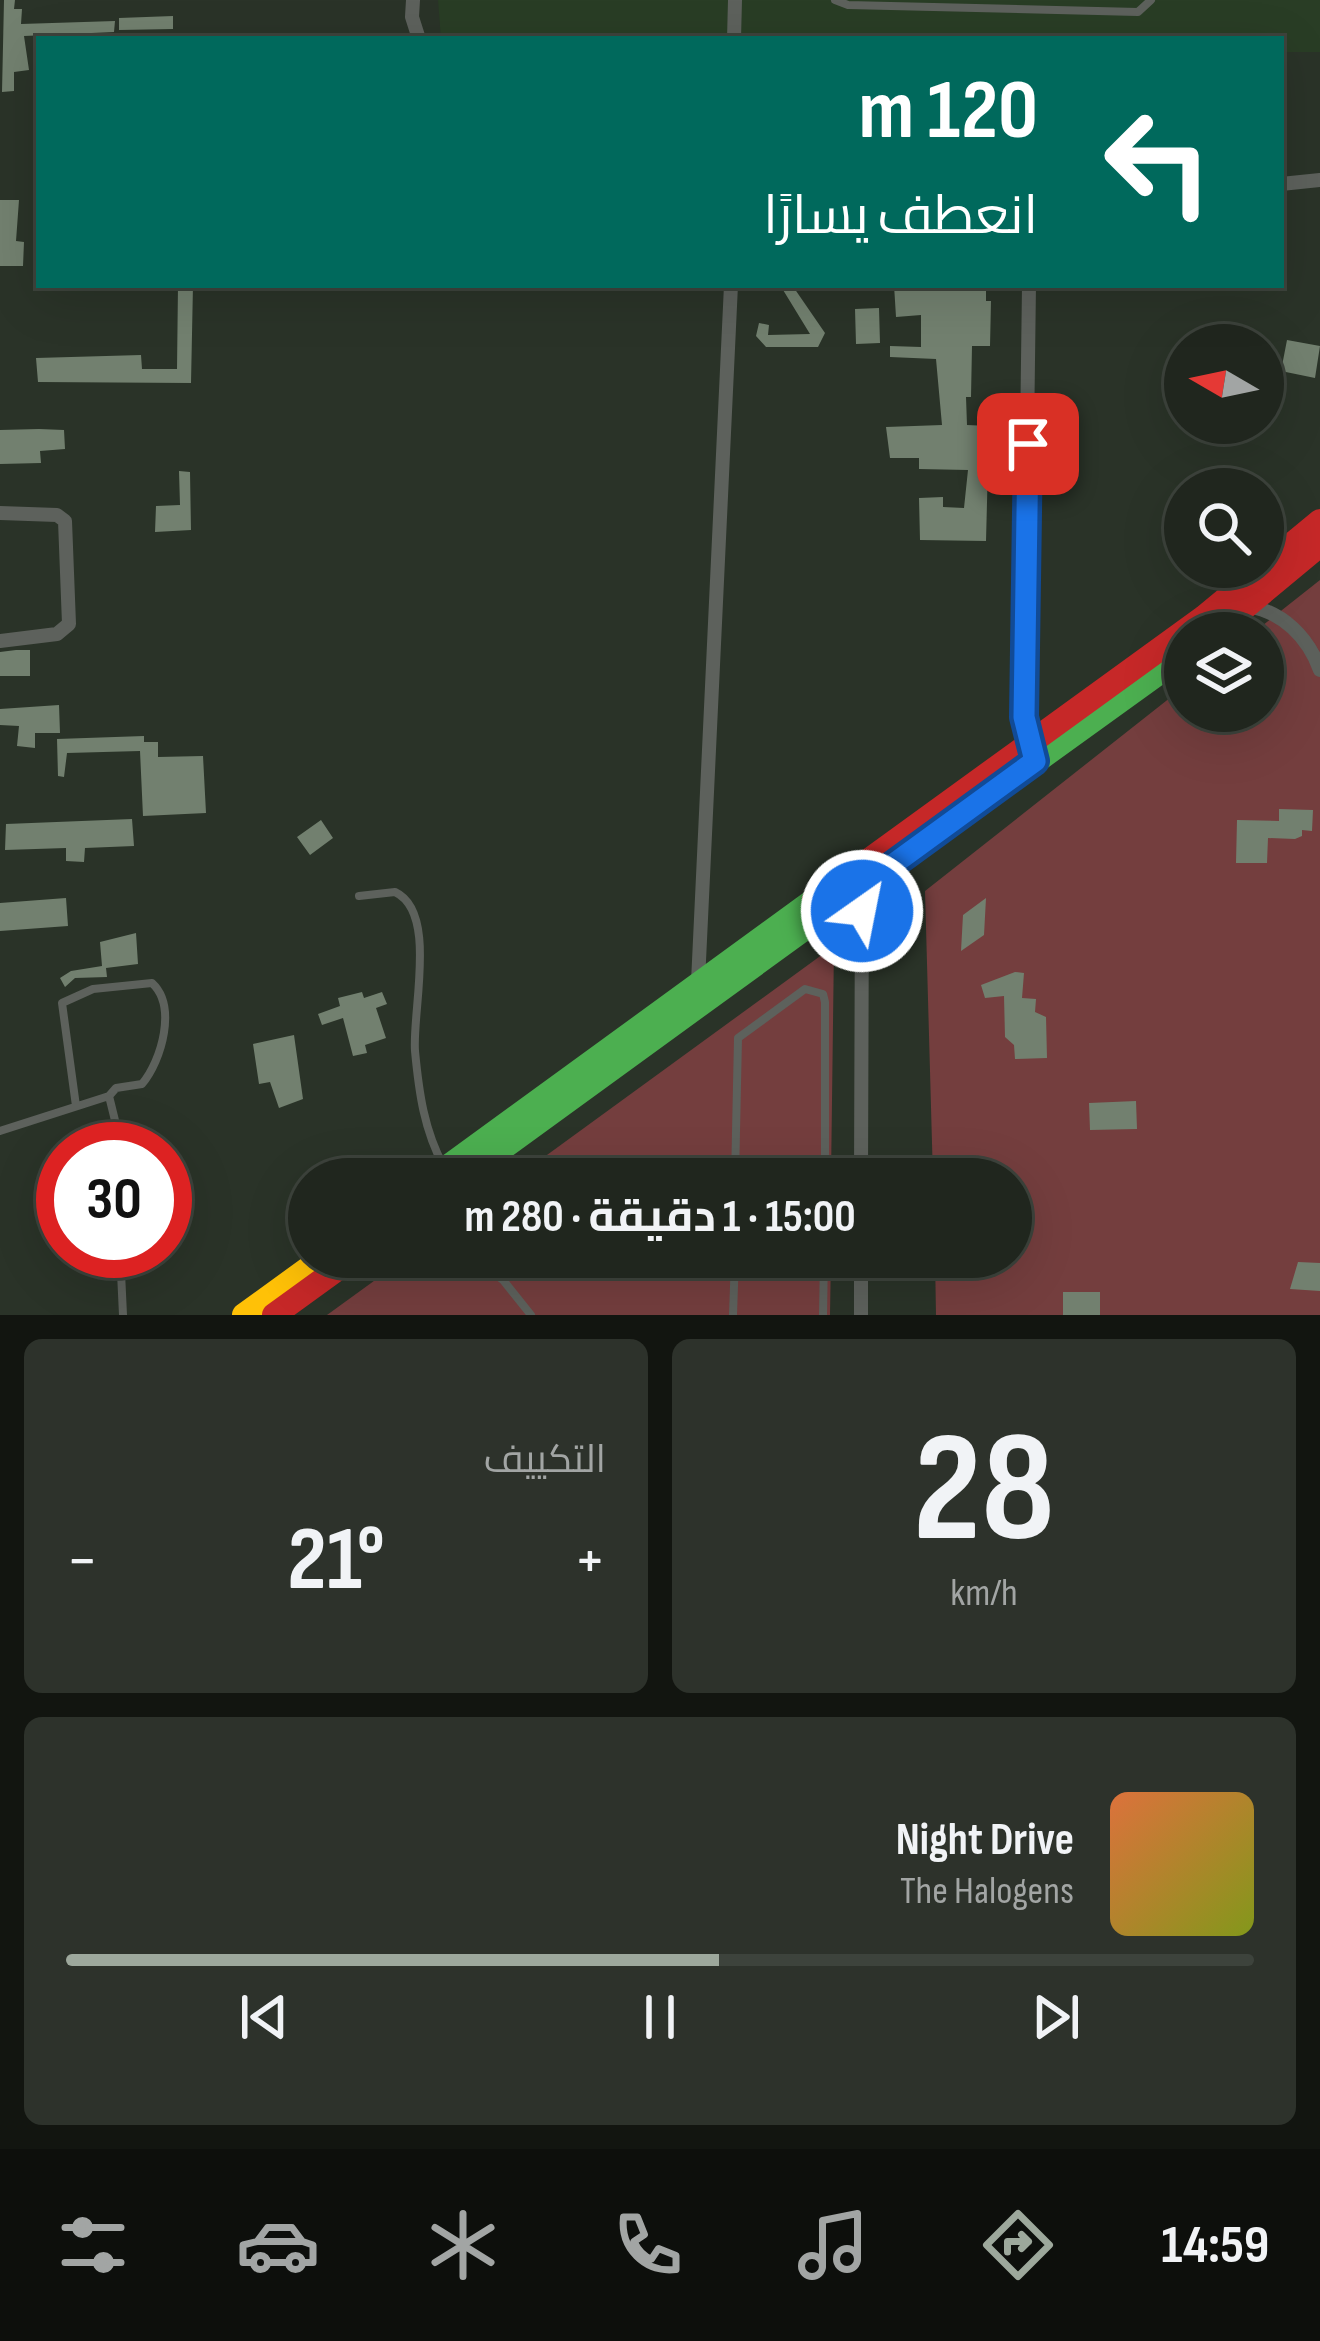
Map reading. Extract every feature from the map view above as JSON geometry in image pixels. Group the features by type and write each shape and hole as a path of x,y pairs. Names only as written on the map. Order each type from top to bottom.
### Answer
{"highway":[{"path":"471,1158 862,887 1320,521"},
{"path":"1284,576 1320,544"},
{"path":"1240,612 1269,588"},
{"path":"468,1158 698,982 1164,668"},
{"path":"244,1315 295,1278"},
{"path":"274,1315 325,1278"}],"street":[{"path":"413,0 418,36"},
{"path":"734,36 735,0"},
{"path":"1284,184 1320,179"},
{"path":"698,982 730,288"},
{"path":"1029,288 1024,665 1031,753"},
{"path":"0,513 57,515 64,520 69,601 64,632 0,641"},
{"path":"1248,605 1266,612"},
{"path":"1284,620 1313,654 1320,670"},
{"path":"861,1158 862,887"},
{"path":"828,912 842,915 861,936"},
{"path":"861,1278 861,1315"}],"lane":[{"path":"835,0 848,5 1138,12 1151,0"},
{"path":"358,896 395,892 414,909 420,933 415,1047 424,1123 438,1158"},
{"path":"0,1131 109,1096 116,1088 142,1084 159,1055 163,1001 152,982 94,989 62,1003 76,1106"},
{"path":"735,1158 738,1038 805,989 823,994 825,1002 825,1158"},
{"path":"109,1096 115,1122"},
{"path":"121,1278 123,1315"},
{"path":"500,1278 531,1315"},
{"path":"733,1315 734,1278"},
{"path":"823,1315 824,1278"}],"shaded area":[{"path":"438,0 1320,0 1320,52 1284,52 1284,36 441,36"},
{"path":"1320,580 1320,1315 936,1315 935,1278 1032,1278 1032,1158 932,1158 925,891 1164,703 1164,732 1284,732 1284,612 1280,612"},
{"path":"834,946 831,1158 543,1158"},
{"path":"378,1278 831,1278 830,1315 327,1315"}],"building":[{"path":"4,0 15,0 14,9 22,9 21,24 115,21 114,32 24,36 29,70 14,72 14,91 2,92"},
{"path":"173,16 173,29 119,30 119,18"},
{"path":"0,200 19,200 16,241 24,242 23,266 0,266"},
{"path":"178,288 193,288 191,383 38,382 36,358 141,355 142,369 177,369"},
{"path":"782,288 794,288 825,333 818,347 766,347 756,336 759,323 769,325 768,335 810,334"},
{"path":"894,288 986,288 986,301 991,301 990,346 972,346 971,397 966,397 967,425 989,426 986,541 920,540 919,498 943,497 943,507 964,508 968,470 919,469 919,458 890,458 886,427 942,425 936,359 890,357 890,346 921,347 921,315 896,317"},
{"path":"879,308 880,343 856,344 855,309"},
{"path":"1287,340 1320,346 1315,378 1284,372"},
{"path":"0,430 64,430 65,449 40,451 41,463 0,464"},
{"path":"179,471 190,472 191,530 155,532 156,506 180,505"},
{"path":"30,650 30,676 0,676 0,652"},
{"path":"59,705 60,733 35,733 35,748 17,746 19,726 0,725 0,709"},
{"path":"144,736 144,742 158,742 158,757 203,756 206,813 143,816 140,751 67,753 64,777 58,776 57,739"},
{"path":"1279,809 1313,810 1312,831 1302,830 1302,836 1295,839 1268,838 1267,863 1236,863 1237,820 1279,821"},
{"path":"132,819 134,846 85,848 84,862 66,861 66,848 5,850 6,824"},
{"path":"321,820 333,838 310,855 297,837"},
{"path":"66,898 68,926 0,931 0,903"},
{"path":"986,898 984,935 961,951 963,915"},
{"path":"136,933 138,964 106,968 107,977 75,978 65,987 60,978 71,971 102,966 100,942"},
{"path":"1024,973 1022,998 1036,999 1035,1012 1046,1017 1047,1058 1015,1059 1014,1045 1005,1037 1004,996 985,998 981,985"},
{"path":"362,992 364,998 382,992 387,1004 376,1008 386,1038 365,1045 367,1053 353,1056 343,1018 322,1025 318,1014 340,1006 338,998"},
{"path":"294,1035 303,1099 279,1108 270,1082 259,1084 253,1044"},
{"path":"1136,1101 1137,1129 1090,1130 1089,1103"},
{"path":"1298,1262 1320,1263 1320,1291 1290,1289"},
{"path":"1063,1292 1100,1292 1100,1315 1063,1315"}],"traffic: fast":[{"path":"977,804 1164,669"},
{"path":"460,1158 814,900"},
{"path":"489,1158 837,905"}],"traffic: slow":[{"path":"244,1315 295,1278"}],"traffic: jam":[{"path":"814,900 1204,617 1320,521"},
{"path":"1239,612 1320,545"},
{"path":"274,1315 325,1278"}],"route":[{"path":"862,911 862,887 1035,761 1024,717 1028,444"}]}
